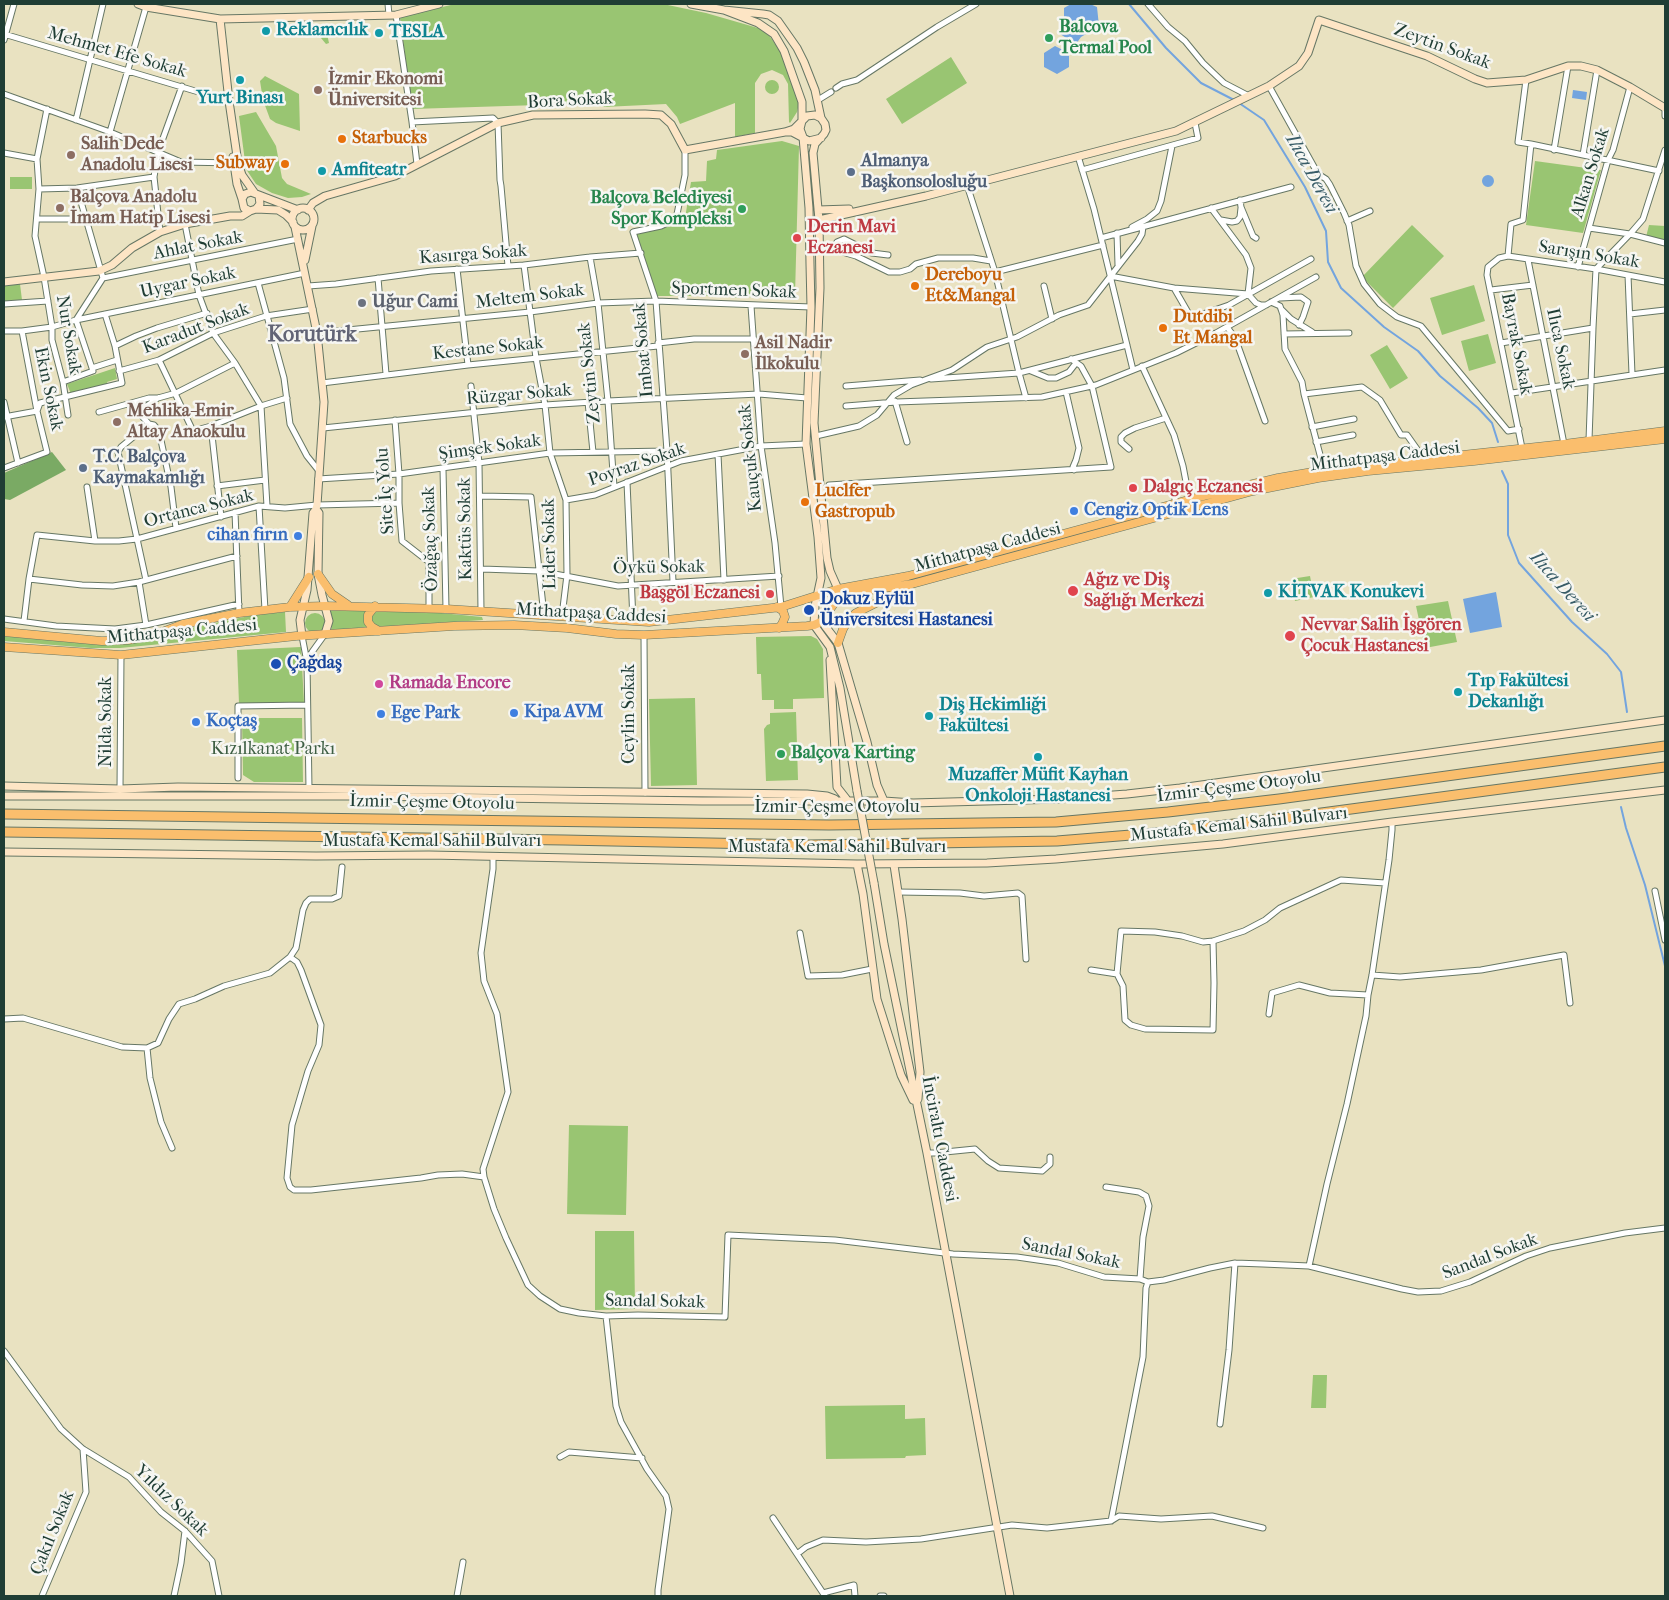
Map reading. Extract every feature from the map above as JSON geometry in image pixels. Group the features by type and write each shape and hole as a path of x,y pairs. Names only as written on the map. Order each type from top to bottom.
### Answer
{"highway":[{"name":"İzmir-Çeşme Otoyolu","path":"4,814 829,825 1056,822 1168,812 1279,799 1665,746"},
{"name":"İzmir-Çeşme Otoyolu","path":"4,832 564,840 808,846 1057,841 1168,832 1284,818 1665,767"}],"main road":[{"path":"138,4 220,18 393,15 439,4"},
{"path":"691,4 763,14 778,21 797,48 804,62 818,100 821,118 825,124 826,130 815,144 813,153 818,210 820,288 814,423 827,558 830,572 838,589 837,595 824,618 826,626 839,644 867,742 877,785 884,801"},
{"path":"724,10 767,28 779,42 789,63 802,102 800,129 803,137 809,208 811,308 806,444 818,537 821,582 817,596 814,625 830,647 840,688"},
{"path":"220,18 235,163 242,202 253,210 278,210 302,230 309,229 312,226"},
{"name":"Zeytin Sokak","path":"1269,86 1299,66 1308,53 1319,20 1427,56 1481,81 1526,80 1568,66 1581,66 1597,70 1630,86 1665,108"},
{"path":"818,220 926,196 1176,131 1269,86"},
{"name":"Bora Sokak","path":"308,210 313,203 325,196 395,176 498,123 541,114 661,115 667,120 685,150"},
{"path":"685,150 785,132 794,129 807,116 815,115 821,118"},
{"path":"785,132 792,132 809,141 821,138"},
{"path":"4,282 100,270 112,265 132,248 160,232 185,224 230,216 242,216 260,204 256,194 235,163"},
{"path":"230,216 242,202 245,194 256,194 298,210 308,210 314,217 308,240 305,273"},
{"path":"809,208 818,220"},
{"path":"818,210 867,209"},
{"path":"298,210 294,215 294,224 313,309 324,402 309,576 300,620 302,636"},
{"name":"Mithatpaşa Caddesi","path":"4,632 102,641 128,640 152,636 184,624 239,613 290,607 375,606 429,608 649,622 779,607 838,589 908,576 1175,503 1278,478 1324,470 1665,431"},
{"name":"Mithatpaşa Caddesi","path":"4,647 121,655 302,636 454,626 514,625 644,635 814,625 824,618 841,597 870,590 912,584 1230,497 1318,478 1368,471 1571,451 1665,439"},
{"path":"316,507 319,513 318,574 329,621 325,634"},
{"path":"318,574 332,594 349,606"},
{"path":"290,607 309,576"},
{"path":"840,688 839,644 848,620 856,613 912,584 908,576"},
{"path":"375,606 368,615 368,622 372,627 380,631"},
{"path":"779,607 785,617 779,628"},
{"path":"830,647 837,787 844,801"},
{"name":"İnciraltı Caddesi","path":"840,688 884,944 927,1152 944,1252 1010,1596"},
{"path":"4,796 362,796 702,801 884,801 913,803 1059,799 1127,794 1354,765 1665,720"},
{"path":"4,786 120,789 178,787 807,794 827,796 844,801"},
{"path":"827,796 837,787"},
{"name":"Mustafa Kemal Sahil Bulvarı","path":"4,852 493,856 894,865 988,863 1056,860 1223,844 1665,790"},
{"path":"857,864 863,894 877,999 901,1075 918,1110"},
{"path":"894,865 920,1072 918,1110"}],"street":[{"path":"4,36 14,4"},
{"path":"76,120 104,4"},
{"path":"388,4 393,15 412,122 417,164"},
{"path":"836,88 842,84 857,80 937,26 976,4"},
{"path":"1148,4 1218,78 1248,97"},
{"path":"110,132 146,6"},
{"name":"Mehmet Efe Sokak","path":"4,36 128,70 222,99"},
{"path":"1554,150 1568,66"},
{"path":"1583,155 1597,70"},
{"path":"1526,80 1518,142 1658,171"},
{"path":"160,232 154,177 158,152 182,86"},
{"path":"1269,86 1318,174 1326,179 1330,185 1347,221 1358,275 1380,304 1397,317 1414,322 1420,326 1508,431 1519,429"},
{"name":"Alkan Sokak","path":"1578,267 1630,86"},
{"path":"818,100 831,92"},
{"path":"4,94 110,132 180,162 235,163"},
{"path":"1665,108 1665,116"},
{"name":"Nur Sokak","path":"47,109 37,159 39,189 35,236 48,301 52,340 63,382 68,415"},
{"path":"412,122 492,118 498,123 500,180 508,266"},
{"path":"1082,170 1198,138 1195,123"},
{"path":"1508,256 1511,224 1523,220 1531,144"},
{"path":"1124,232 1157,212 1172,146"},
{"name":"Imbat Sokak","path":"673,582 667,451 656,302 633,232 661,226 676,219 685,175 685,150"},
{"path":"1589,440 1596,268 1643,219 1658,171 1664,163 1665,150"},
{"path":"4,153 37,159"},
{"path":"1078,156 1103,245 1133,370"},
{"path":"39,189 77,188 154,177"},
{"path":"967,185 995,272 1026,398"},
{"path":"1101,238 1291,187"},
{"path":"63,382 93,371 76,320 103,278 77,188"},
{"path":"1220,220 1237,221 1240,217 1240,200"},
{"path":"1211,208 1246,255 1251,268 1248,294"},
{"path":"1241,208 1253,236 1256,238"},
{"path":"1347,221 1370,211"},
{"path":"37,218 85,219"},
{"path":"185,224 194,261 199,295 213,333 235,363 261,406 267,506"},
{"path":"816,436 859,426 877,415 894,395 924,380 952,370 987,347 1088,305 1142,234 1142,227"},
{"path":"1589,228 1630,234 1665,243"},
{"path":"1117,233 1118,266"},
{"name":"Ahlat Sokak","path":"103,278 298,239"},
{"path":"831,250 837,242 844,239 872,253 888,255"},
{"path":"995,272 1103,245"},
{"path":"819,250 831,250 856,256 889,272 900,272 910,269 916,264 938,258 973,258 991,261"},
{"name":"Kasırga Sokak","path":"308,286 431,270 524,265 641,253"},
{"name":"Sarışın Sokak","path":"1508,256 1596,268 1665,282"},
{"name":"Bayrak Sokak","path":"1508,256 1499,258 1488,267 1487,275 1522,448"},
{"name":"Zeytin Sokak","path":"590,257 598,303 603,350 614,487"},
{"path":"1174,288 1189,314 1197,316 1229,305 1311,259"},
{"name":"Ilıca Sokak","path":"1528,260 1564,444"},
{"path":"112,265 116,276"},
{"name":"Lider Sokak","path":"524,265 550,453 566,500 567,575 562,616"},
{"path":"458,269 468,365"},
{"name":"Uygar Sokak","path":"4,331 22,331 52,326 305,273"},
{"path":"1628,275 1632,374"},
{"path":"1110,276 1174,288 1248,294 1261,305 1269,303 1280,306 1299,325 1314,333"},
{"path":"846,406 896,402 1042,397 1092,386 1176,353 1316,277"},
{"path":"378,278 386,374"},
{"path":"258,283 284,378 290,424 318,475"},
{"path":"1491,290 1533,285"},
{"path":"1044,286 1052,319"},
{"path":"1277,299 1301,296 1308,302 1299,325"},
{"path":"4,304 48,301"},
{"name":"Sportmen Sokak","path":"656,302 811,308"},
{"name":"Meltem Sokak","path":"317,333 530,312 598,303 656,302"},
{"name":"Kauçuk Sokak","path":"751,306 759,394 761,446 779,576 779,607"},
{"name":"Karadut Sokak","path":"119,371 159,360 213,333 266,316 313,309"},
{"path":"1281,309 1285,349 1302,382 1324,470"},
{"path":"1630,314 1665,310"},
{"path":"115,346 157,328 206,313"},
{"path":"6,417 37,411 40,403 122,383 115,346 105,314"},
{"path":"1227,327 1238,346 1265,421"},
{"path":"1501,343 1593,328"},
{"name":"Ekin Sokak","path":"18,463 47,452 22,331"},
{"path":"1284,334 1349,333"},
{"name":"Kestane Sokak","path":"322,383 386,374 658,345 694,339 754,339"},
{"path":"846,386 1019,373 1074,361 1127,345"},
{"path":"92,368 117,360"},
{"path":"159,360 193,431 287,398"},
{"path":"1030,370 1048,378 1056,378 1069,372 1074,361"},
{"path":"829,485 1111,467 1092,386 1087,374 1074,361"},
{"path":"98,412 149,398 158,398 176,393 235,363"},
{"path":"1142,366 1176,443 1183,466 1189,500"},
{"path":"1512,394 1591,380 1665,370"},
{"name":"Kaktüs Sokak","path":"471,386 479,463 482,570 481,612"},
{"path":"1304,394 1362,387 1380,400 1401,435 1408,435 1424,459"},
{"path":"1066,392 1078,448 1073,467 1074,470"},
{"name":"Rüzgar Sokak","path":"323,428 588,402 759,394 807,398"},
{"path":"894,395 907,442"},
{"path":"158,398 138,412 149,424 154,425 158,431 171,487 176,528"},
{"path":"4,402 18,463 4,468"},
{"path":"588,402 592,452"},
{"path":"1129,449 1121,442 1121,437 1125,433 1166,418"},
{"name":"Site İç Yolu","path":"395,420 402,541 428,562 429,608"},
{"path":"1312,427 1354,420"},
{"path":"146,580 118,452 121,447 149,424"},
{"path":"211,426 221,517"},
{"path":"1316,442 1352,435"},
{"name":"Poyraz Sokak","path":"566,500 595,495 681,461 761,446 806,444"},
{"name":"Şimşek Sokak","path":"318,475 399,474 550,453 667,451"},
{"path":"718,454 724,580"},
{"name":"Özağaç Sokak","path":"443,468 446,609"},
{"path":"217,486 265,480"},
{"path":"627,482 633,622"},
{"path":"87,487 94,540"},
{"path":"1175,503 1175,490 1187,487"},
{"path":"480,496 531,497 544,615"},
{"name":"Ortanca Sokak","path":"29,579 37,535 119,541 137,539 259,506 285,508 399,503"},
{"path":"259,506 265,610"},
{"path":"235,512 239,613"},
{"path":"24,621 29,579 113,586 139,582 237,556"},
{"name":"Öykü Sokak","path":"482,570 567,575 618,586 779,576"},
{"path":"139,582 146,625"},
{"path":"4,619 56,626 115,629 146,625 239,604"},
{"path":"306,662 325,634"},
{"name":"Ceylin Sokak","path":"644,635 645,793"},
{"path":"302,636 306,662 308,788"},
{"name":"Nilda Sokak","path":"120,789 121,655"},
{"path":"238,778 238,706 307,705"},
{"path":"1309,1266 1366,1016 1392,822"},
{"name":"Sandal Sokak","path":"493,856 493,869 481,953 484,981 497,1014 508,1092 483,1169 484,1177 496,1216 528,1285 540,1296 560,1309 606,1316 725,1317 728,1235 835,1240 953,1254 1017,1257 1058,1263 1104,1277 1140,1279 1148,1282 1235,1263 1309,1266 1418,1292 1441,1291 1470,1282 1526,1256 1550,1248 1625,1233 1665,1228"},
{"path":"4,1019 23,1018 122,1047 147,1048 158,1043 169,1019 179,1004 195,1000 224,986 270,973 290,956 296,948 306,903 310,899 332,899 339,896 342,867"},
{"path":"1213,941 1213,1030 1145,1029 1131,1025 1125,1020 1123,986 1117,974 1121,931 1155,932 1182,936 1203,942 1213,941 1244,931 1265,920 1280,908 1341,880 1385,883"},
{"path":"1655,890 1665,940"},
{"path":"898,892 960,893 984,896 1018,893 1022,896 1026,959"},
{"path":"800,934 808,976 842,975 872,969"},
{"path":"1372,975 1400,977 1481,970 1564,955 1570,1003"},
{"path":"290,956 297,962 301,970 321,1025 319,1045 308,1071 292,1125 288,1178 290,1187 294,1190 311,1190 438,1175 462,1174 484,1177"},
{"path":"1091,970 1117,974"},
{"path":"1269,1014 1272,993 1299,985 1330,993 1368,995"},
{"path":"147,1048 150,1078 161,1122 172,1148"},
{"path":"927,1152 975,1149 999,1168 1042,1171 1050,1164 1050,1157"},
{"path":"1106,1187 1139,1192 1146,1196 1149,1206 1143,1236 1140,1279"},
{"path":"1220,1424 1229,1350 1235,1263"},
{"path":"1112,1521 1143,1357 1146,1288 1148,1282"},
{"path":"606,1316 616,1406 621,1422 647,1470 666,1496 669,1509 658,1596"},
{"name":"Yıldız Sokak","path":"4,1351 61,1429 83,1448 129,1477 161,1512 185,1531 212,1561 219,1596"},
{"name":"Çakıl Sokak","path":"42,1596 86,1492 83,1448"},
{"path":"560,1457 569,1452 642,1458"},
{"path":"797,1554 806,1547 823,1540 866,1542 921,1539 997,1526 1012,1525 1047,1528 1112,1521 1119,1516 1161,1519 1212,1516 1263,1528"},
{"path":"773,1518 824,1595 854,1585 855,1596"},
{"path":"174,1596 185,1531"},
{"path":"457,1596 463,1562"}],"green space":[{"path":"455,4 663,4 706,13 758,28 769,35 780,51 799,104 797,112 790,123 788,84 783,75 772,70 761,74 755,83 755,133 735,137 735,103 680,124 677,117 666,104 604,107 602,103 412,109 400,17"},
{"path":"336,29 337,32 327,34 329,43 326,44 321,38 323,36 321,36 321,33"},
{"path":"951,57 967,83 902,124 886,99"},
{"path":"265,76 299,94 300,131 270,119 263,100 260,81"},
{"path":"772,80 777,82 779,87 777,92 772,94 767,92 765,87 767,82"},
{"path":"256,112 276,146 282,178 287,184 311,194 288,198 272,193 256,184 246,169 239,116"},
{"name":"Balçova Belediyesi Spor Kompleksi","path":"782,141 799,146 795,295 735,298 734,296 657,296 635,233 684,224 691,182 706,181 707,161 716,159 717,150"},
{"path":"1535,161 1601,170 1583,233 1526,225"},
{"path":"10,177 32,177 32,189 10,189"},
{"path":"1412,225 1444,256 1393,308 1362,277"},
{"path":"1649,225 1665,226 1665,241 1646,237"},
{"path":"20,284 22,300 4,302 4,286"},
{"path":"1474,285 1485,321 1442,335 1430,298"},
{"path":"1488,334 1496,363 1469,371 1461,341"},
{"path":"1387,345 1408,378 1390,389 1370,355"},
{"path":"115,368 117,379 107,382 108,385 71,394 67,384"},
{"path":"52,452 66,470 10,500 4,499 4,473"},
{"path":"1310,576 1314,597 1295,601 1291,579"},
{"path":"1448,601 1457,642 1425,648 1416,606"},
{"path":"367,609 364,615 364,622 367,627 331,631 330,611"},
{"path":"378,611 431,612 482,617 483,620 380,627 372,624 371,615"},
{"path":"285,612 286,632 120,648 91,648 4,641 4,636 112,644 140,642 195,627 259,614"},
{"path":"315,613 322,616 325,623 322,630 315,633 308,630 305,623 308,616"},
{"path":"811,636 817,639 823,649 824,698 793,699 793,709 774,709 774,700 762,700 761,674 757,674 756,637"},
{"path":"301,647 304,703 239,704 237,650"},
{"path":"695,698 697,785 651,786 649,699"},
{"name":"Balçova Karting","path":"796,712 798,780 766,781 764,729 770,724 770,713"},
{"name":"Kızılkanat Parkı","path":"242,718 302,718 303,782 254,782 243,775"},
{"path":"569,1125 628,1126 626,1215 567,1214"},
{"path":"595,1231 634,1231 635,1309 595,1310"},
{"path":"1313,1375 1327,1375 1326,1408 1311,1408"},
{"path":"905,1405 905,1419 925,1418 926,1455 906,1456 905,1458 826,1459 825,1406"}],"water":[{"path":"1071,4 1090,4 1097,7 1099,26 1081,37 1076,44 1060,34 1064,27 1064,8"},
{"path":"1055,46 1069,53 1069,67 1057,74 1044,67 1044,53"},
{"path":"1573,90 1587,92 1586,100 1572,98"},
{"path":"1488,175 1494,181 1488,187 1482,181"},
{"path":"1496,592 1502,627 1470,633 1463,599"}],"waterway":[{"name":"Ilıca Deresi","path":"1129,4 1166,48 1201,83 1236,101"},
{"name":"Ilıca Deresi","path":"1239,103 1264,120 1305,187 1326,231 1328,262 1341,288 1384,327 1418,351 1440,376 1478,408 1492,423 1498,442"},
{"name":"Ilıca Deresi","path":"1502,471 1508,484 1508,535 1519,563 1572,622 1607,654 1621,672 1627,712"},
{"name":"Ilıca Deresi","path":"1621,807 1645,885 1665,966"}],"place":[{"name":"Reklamcılık","path":"266,31"},
{"name":"TESLA","path":"379,33"},
{"name":"Balcova Termal Pool","path":"1049,38"},
{"name":"Yurt Binası","path":"240,80"},
{"name":"İzmir Ekonomi Üniversitesi","path":"318,90"},
{"name":"Starbucks","path":"342,139"},
{"name":"Salih Dede Anadolu Lisesi","path":"71,155"},
{"name":"Subway","path":"285,164"},
{"name":"Amfiteatr","path":"322,171"},
{"name":"Almanya Başkonsolosluğu","path":"851,172"},
{"name":"Balçova Anadolu İmam Hatip Lisesi","path":"60,208"},
{"name":"Balçova Belediyesi Spor Kompleksi","path":"742,209"},
{"name":"Derin Mavi Eczanesi","path":"797,238"},
{"name":"Dereboyu Et&Mangal","path":"915,286"},
{"name":"Uğur Cami","path":"362,303"},
{"name":"Dutdibi Et Mangal","path":"1163,328"},
{"name":"Asil Nadir İlkokulu","path":"745,354"},
{"name":"Mehlika-Emir Altay Anaokulu","path":"117,422"},
{"name":"T.C. Balçova Kaymakamlığı","path":"83,468"},
{"name":"Dalgıç Eczanesi","path":"1133,488"},
{"name":"Luclfer Gastropub","path":"805,502"},
{"name":"Cengiz Optik Lens","path":"1074,511"},
{"name":"cihan fırın","path":"298,536"},
{"name":"Ağız ve Diş Sağlığı Merkezi","path":"1073,591"},
{"name":"KİTVAK Konukevi","path":"1268,593"},
{"name":"Başgöl Eczanesi","path":"770,594"},
{"name":"Dokuz Eylül Üniversitesi Hastanesi","path":"809,610"},
{"name":"Nevvar Salih İşgören Çocuk Hastanesi","path":"1290,636"},
{"name":"Çağdaş","path":"276,664"},
{"name":"Ramada Encore","path":"379,684"},
{"name":"Tıp Fakültesi Dekanlığı","path":"1458,692"},
{"name":"Kipa AVM","path":"514,713"},
{"name":"Ege Park","path":"381,714"},
{"name":"Diş Hekimliği Fakültesi","path":"929,716"},
{"name":"Koçtaş","path":"196,722"},
{"name":"Balçova Karting","path":"781,754"},
{"name":"Muzaffer Müfit Kayhan Onkoloji Hastanesi","path":"1038,757"}],"district":[{"name":"Korutürk","path":"312,336"}]}
